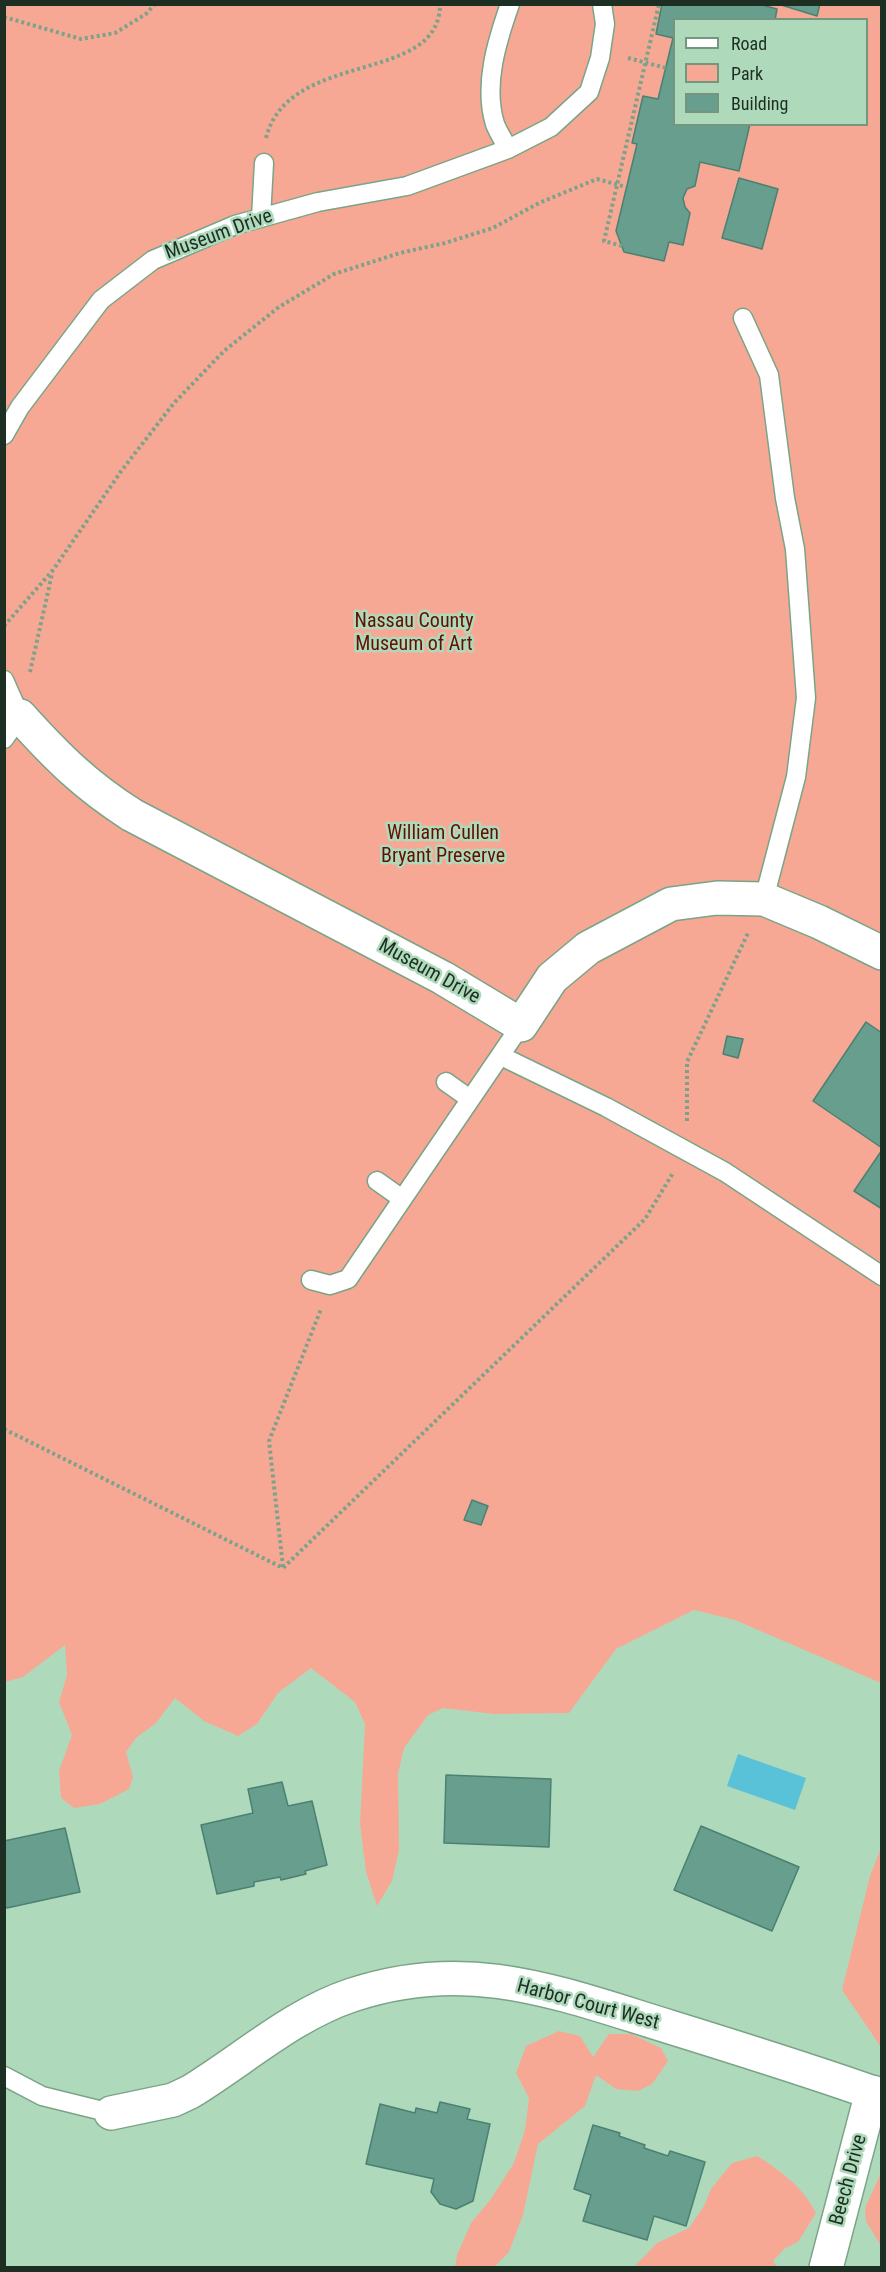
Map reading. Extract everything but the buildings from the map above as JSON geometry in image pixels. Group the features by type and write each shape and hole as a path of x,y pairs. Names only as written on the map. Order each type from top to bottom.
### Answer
{"street":[{"name":"Museum Drive","path":"12,728 67,767 100,795 132,816 443,978 521,1025"},
{"path":"521,1025 552,978 588,948 671,904 717,898 764,899 819,922 882,953"},
{"name":"Harbor Court West","path":"111,2113 173,2100 190,2092 317,2009 352,1995 394,1983 444,1978 476,1978 543,1988 781,2061 877,2094"},
{"name":"Beech Drive","path":"826,2268 877,2094"}],"lane":[{"path":"508,149 495,123 490,84 501,30 510,4"},
{"name":"Museum Drive","path":"4,435 20,407 101,300 153,260 235,225 318,202 407,186 508,149 551,127 589,92 600,58 605,24 602,4"},
{"path":"261,218 264,162"},
{"path":"743,318 769,375 785,498 795,549 806,698 796,777 764,899"},
{"name":"Museum Drive","path":"4,680 12,728"},
{"path":"311,1280 330,1285 348,1279 521,1025"},
{"path":"501,1056 606,1107 725,1172 882,1276"},
{"path":"446,1082 470,1099"},
{"path":"377,1181 401,1198"},
{"path":"4,2076 42,2096 111,2113"}],"path":[{"path":"4,16 81,39 115,33 146,14 155,4"},
{"path":"264,162 267,135 284,103 310,85 351,70 402,56 421,46 430,35 440,13 441,4"},
{"path":"622,246 604,241 659,4"},
{"path":"635,60 666,68"},
{"path":"4,626 53,570 122,470 174,403 224,351 279,307 334,274 400,253 445,243 493,228 539,203 597,179 627,187"},
{"path":"12,728 53,570"},
{"path":"283,1568 645,1219 687,1151 687,1062 764,899"},
{"path":"283,1568 269,1441 330,1285"},
{"path":"4,1429 283,1568"}],"green space":[{"name":"Nassau County Museum of Art","path":"4,5 881,5 881,1683 735,1620 694,1610 616,1649 569,1713 494,1714 443,1708 428,1715 404,1748 398,1774 399,1850 392,1881 377,1906 366,1872 360,1824 365,1724 355,1702 311,1668 278,1693 257,1724 238,1736 204,1721 175,1698 156,1723 136,1738 126,1752 133,1777 129,1789 100,1804 74,1808 61,1798 59,1771 72,1735 59,1702 67,1675 65,1645 23,1677 5,1682"},
{"path":"881,1848 881,2047 842,1990 870,1876"},
{"path":"559,2031 580,2036 593,2057 609,2034 631,2034 661,2048 668,2061 652,2084 638,2091 616,2089 596,2075 585,2106 538,2144 523,2215 509,2252 494,2267 455,2267 457,2255 471,2223 491,2199 514,2163 525,2130 529,2098 516,2073 526,2046"},
{"path":"757,2156 791,2180 805,2195 816,2213 798,2242 784,2249 773,2261 777,2267 634,2267 657,2243 689,2228 704,2206 711,2189 732,2163"},
{"path":"881,2173 881,2246 866,2221 865,2208"}],"water":[{"path":"738,1754 806,1778 795,1810 727,1786"}],"park label":[{"name":"William Cullen Bryant Preserve","path":"443,846"}]}
